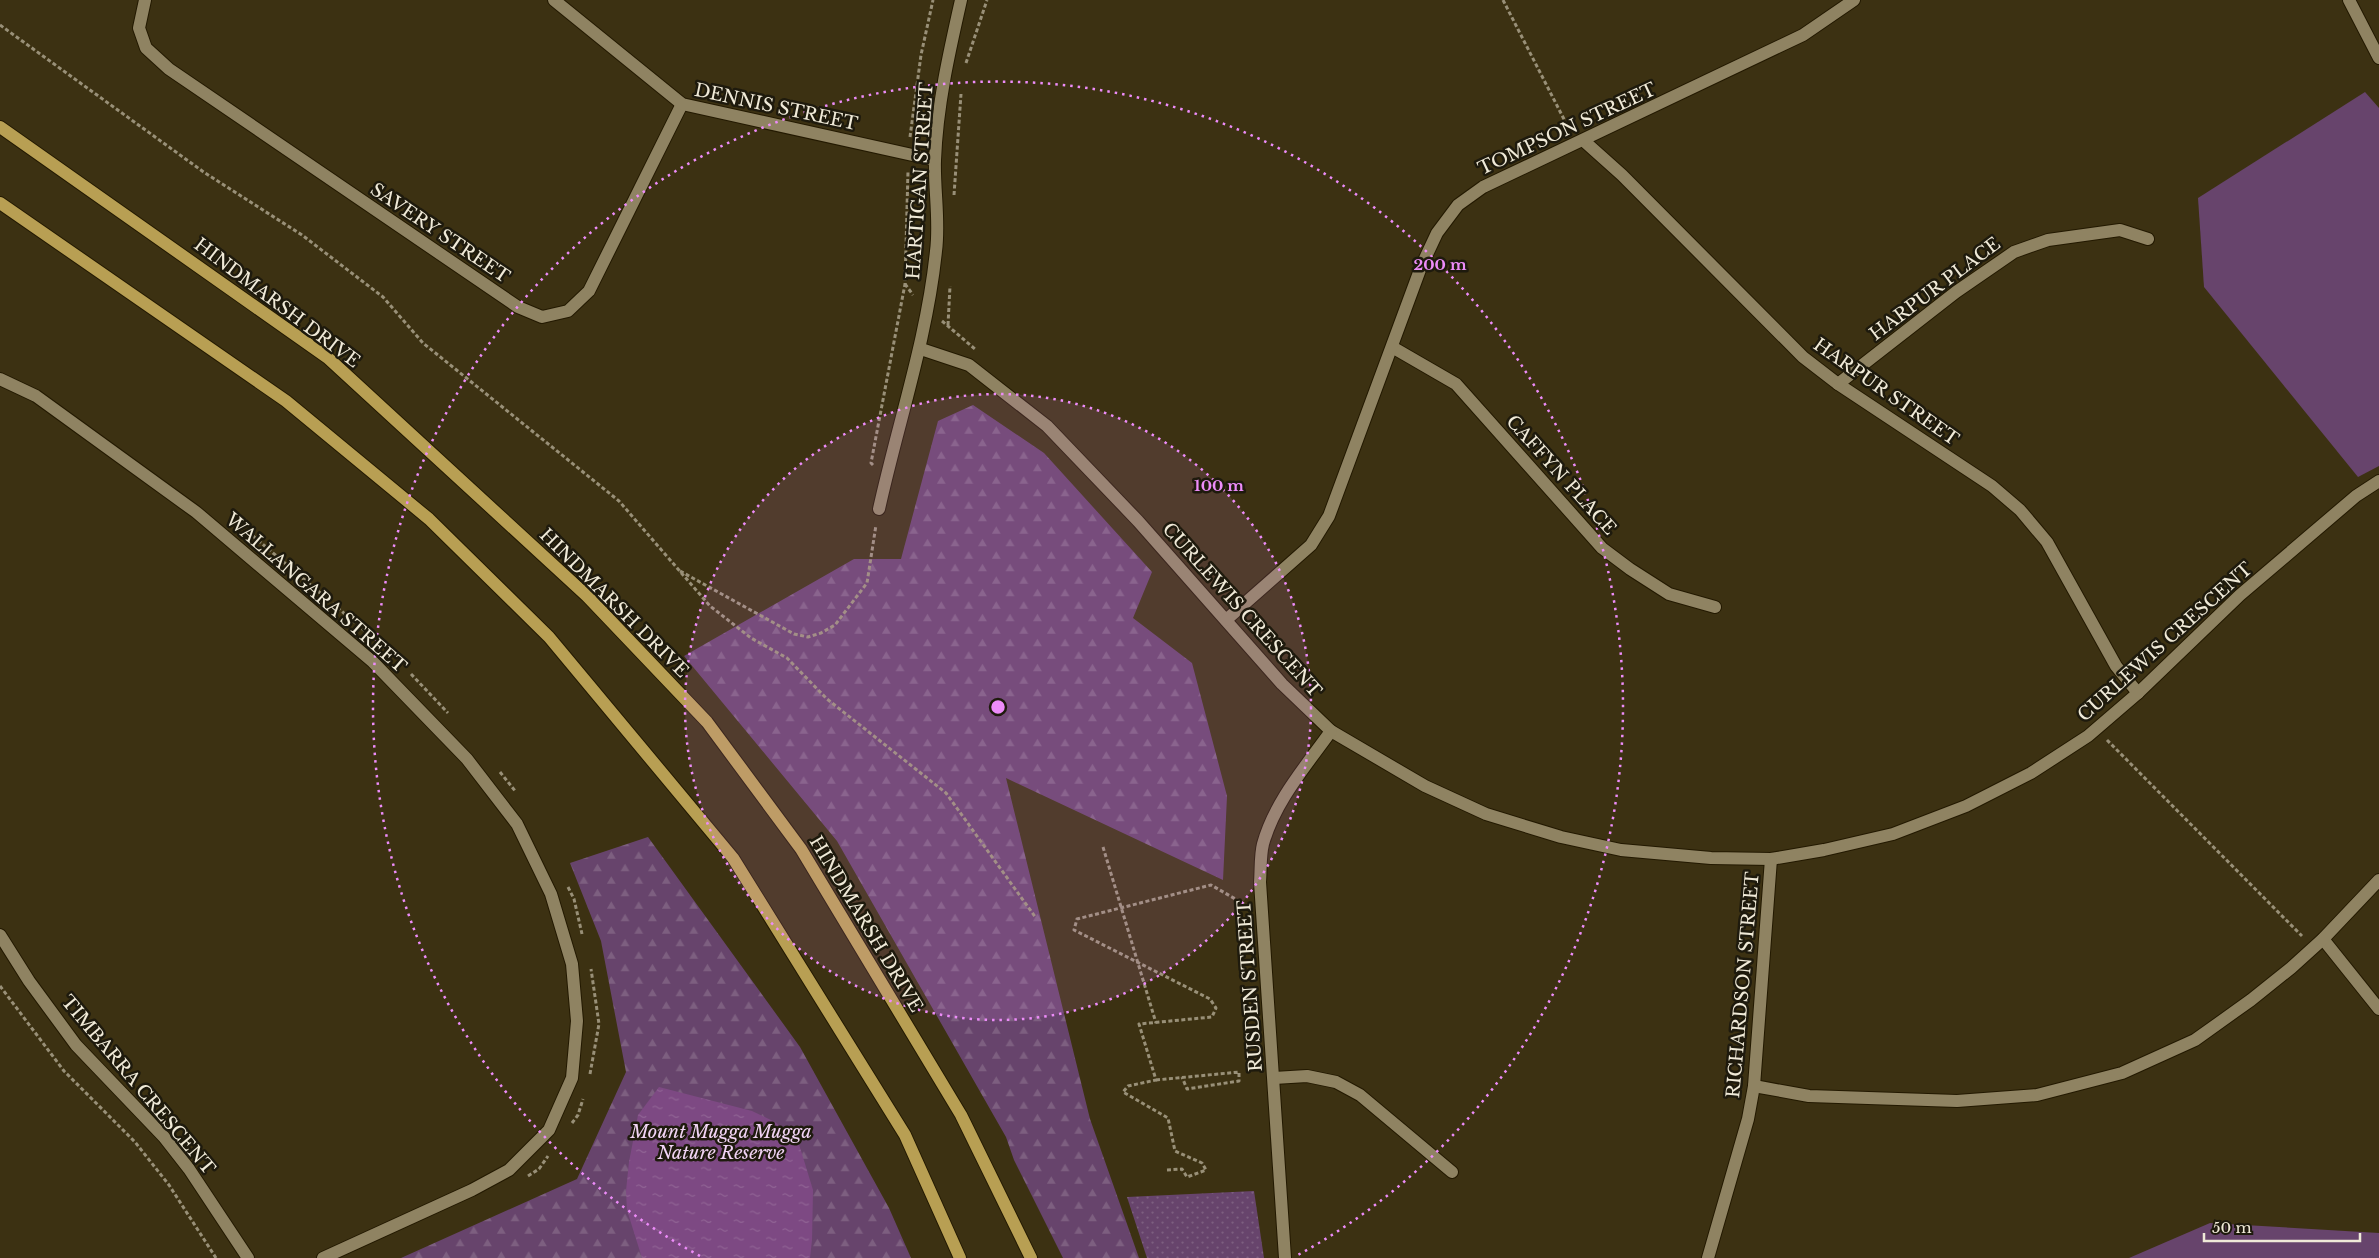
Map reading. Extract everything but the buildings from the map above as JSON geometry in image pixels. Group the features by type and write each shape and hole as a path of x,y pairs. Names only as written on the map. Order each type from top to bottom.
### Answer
{"main road":[{"name":"HINDMARSH DRIVE","path":"0,127 328,358 587,596 706,722 811,865 961,1115 1031,1258"},
{"path":"0,203 286,401 429,519 548,637 733,858 905,1135 960,1258"}],"street":[{"name":"SAVERY STREET","path":"145,0 139,28 146,48 169,69 518,308 542,317 568,311 589,291 682,104"},
{"name":"DENNIS STREET","path":"554,0 682,104 935,160"},
{"name":"HARTIGAN STREET","path":"879,509 921,349 937,250 935,160 943,78 961,0"},
{"name":"TOMPSON STREET","path":"1226,620 1311,545 1329,516 1421,267 1437,233 1458,205 1483,187 1803,35 1854,0"},
{"path":"2349,0 2379,58"},
{"name":"HARPUR STREET","path":"1580,142 1622,175 1804,357 1838,384 1992,486 2020,510 2047,542 2116,666 2138,694"},
{"name":"HARPUR PLACE","path":"1838,384 1956,292 2014,252 2048,240 2120,230 2148,239"},
{"name":"CAFFYN PLACE","path":"1392,347 1456,384 1602,548 1669,594 1715,607"},
{"name":"CURLEWIS CRESCENT","path":"921,349 969,365 1047,426 1138,521 1282,684 1332,731 1425,786 1486,814 1560,837 1621,850 1711,858 1771,859 1824,850 1893,834 1966,806 2031,773 2095,729 2138,694 2240,594 2356,496 2379,481"},
{"name":"WALLANGARA STREET","path":"0,379 36,396 196,512 373,662 467,759 518,824 551,894 572,964 577,1021 572,1078 549,1130 509,1170 472,1190 322,1258"},
{"name":"RUSDEN STREET","path":"1285,1258 1260,882 1263,845 1273,816 1293,784 1332,731"},
{"name":"RICHARDSON STREET","path":"1708,1258 1748,1120 1754,1086 1771,859"},
{"path":"1754,1086 1809,1096 1957,1101 2037,1095 2122,1073 2195,1040 2258,995 2318,944 2379,880"},
{"name":"TIMBARRA CRESCENT","path":"0,935 28,981 76,1045 164,1137 189,1169 248,1258"},
{"path":"2318,944 2379,1010"},
{"path":"1274,1078 1307,1076 1336,1082 1360,1095 1452,1172"}],"path":[{"path":"886,477 870,463 905,284 908,154 921,55 933,0"},
{"path":"965,68 987,0"},
{"path":"1503,0 1580,142"},
{"path":"0,25 205,173 302,235 383,297 423,343 619,501 710,606 751,638 787,658 826,698 946,793 1036,918"},
{"path":"954,201 961,86"},
{"path":"905,137 911,133"},
{"path":"948,325 950,280"},
{"path":"677,570 794,634 808,637 835,625 867,583 879,509"},
{"path":"251,534 386,649"},
{"path":"406,669 452,717"},
{"path":"2095,729 2318,944"},
{"path":"497,768 519,797"},
{"path":"1103,848 1156,1022"},
{"path":"566,883 574,899 583,935"},
{"path":"1156,1080 1139,1024 1212,1017 1216,1008 1210,999 1074,930 1077,920 1211,885 1262,914"},
{"path":"589,963 599,1024 589,1078"},
{"path":"0,986 64,1071 135,1142 168,1185 216,1258"},
{"path":"1167,1170 1182,1169 1188,1177 1206,1170 1202,1163 1175,1152 1168,1118 1123,1092 1128,1086 1156,1080 1238,1072 1239,1081 1186,1089 1182,1078"},
{"path":"567,1130 578,1115 584,1096"},
{"path":"523,1179 539,1169 550,1154"}],"green space":[{"path":"2365,92 2379,108 2379,466 2358,477 2204,287 2198,198"},
{"path":"973,405 1044,453 1152,572 1133,618 1192,663 1227,796 1223,880 1006,778 1090,1119 1139,1258 1063,1258 1014,1160 1006,1137 837,841 684,656 854,559 901,559 938,421"},
{"name":"Mount Mugga Mugga Nature Reserve","path":"648,837 800,1047 889,1208 911,1258 401,1258 577,1179 626,1072 601,941 570,863"},
{"path":"1254,1191 1264,1258 1147,1258 1127,1197"},
{"path":"2210,1223 2379,1233 2379,1258 2129,1258"}],"water":[{"path":"659,1087 752,1111 775,1122 798,1141 813,1190 810,1258 642,1258 627,1210 626,1191 629,1162 638,1115"}]}
